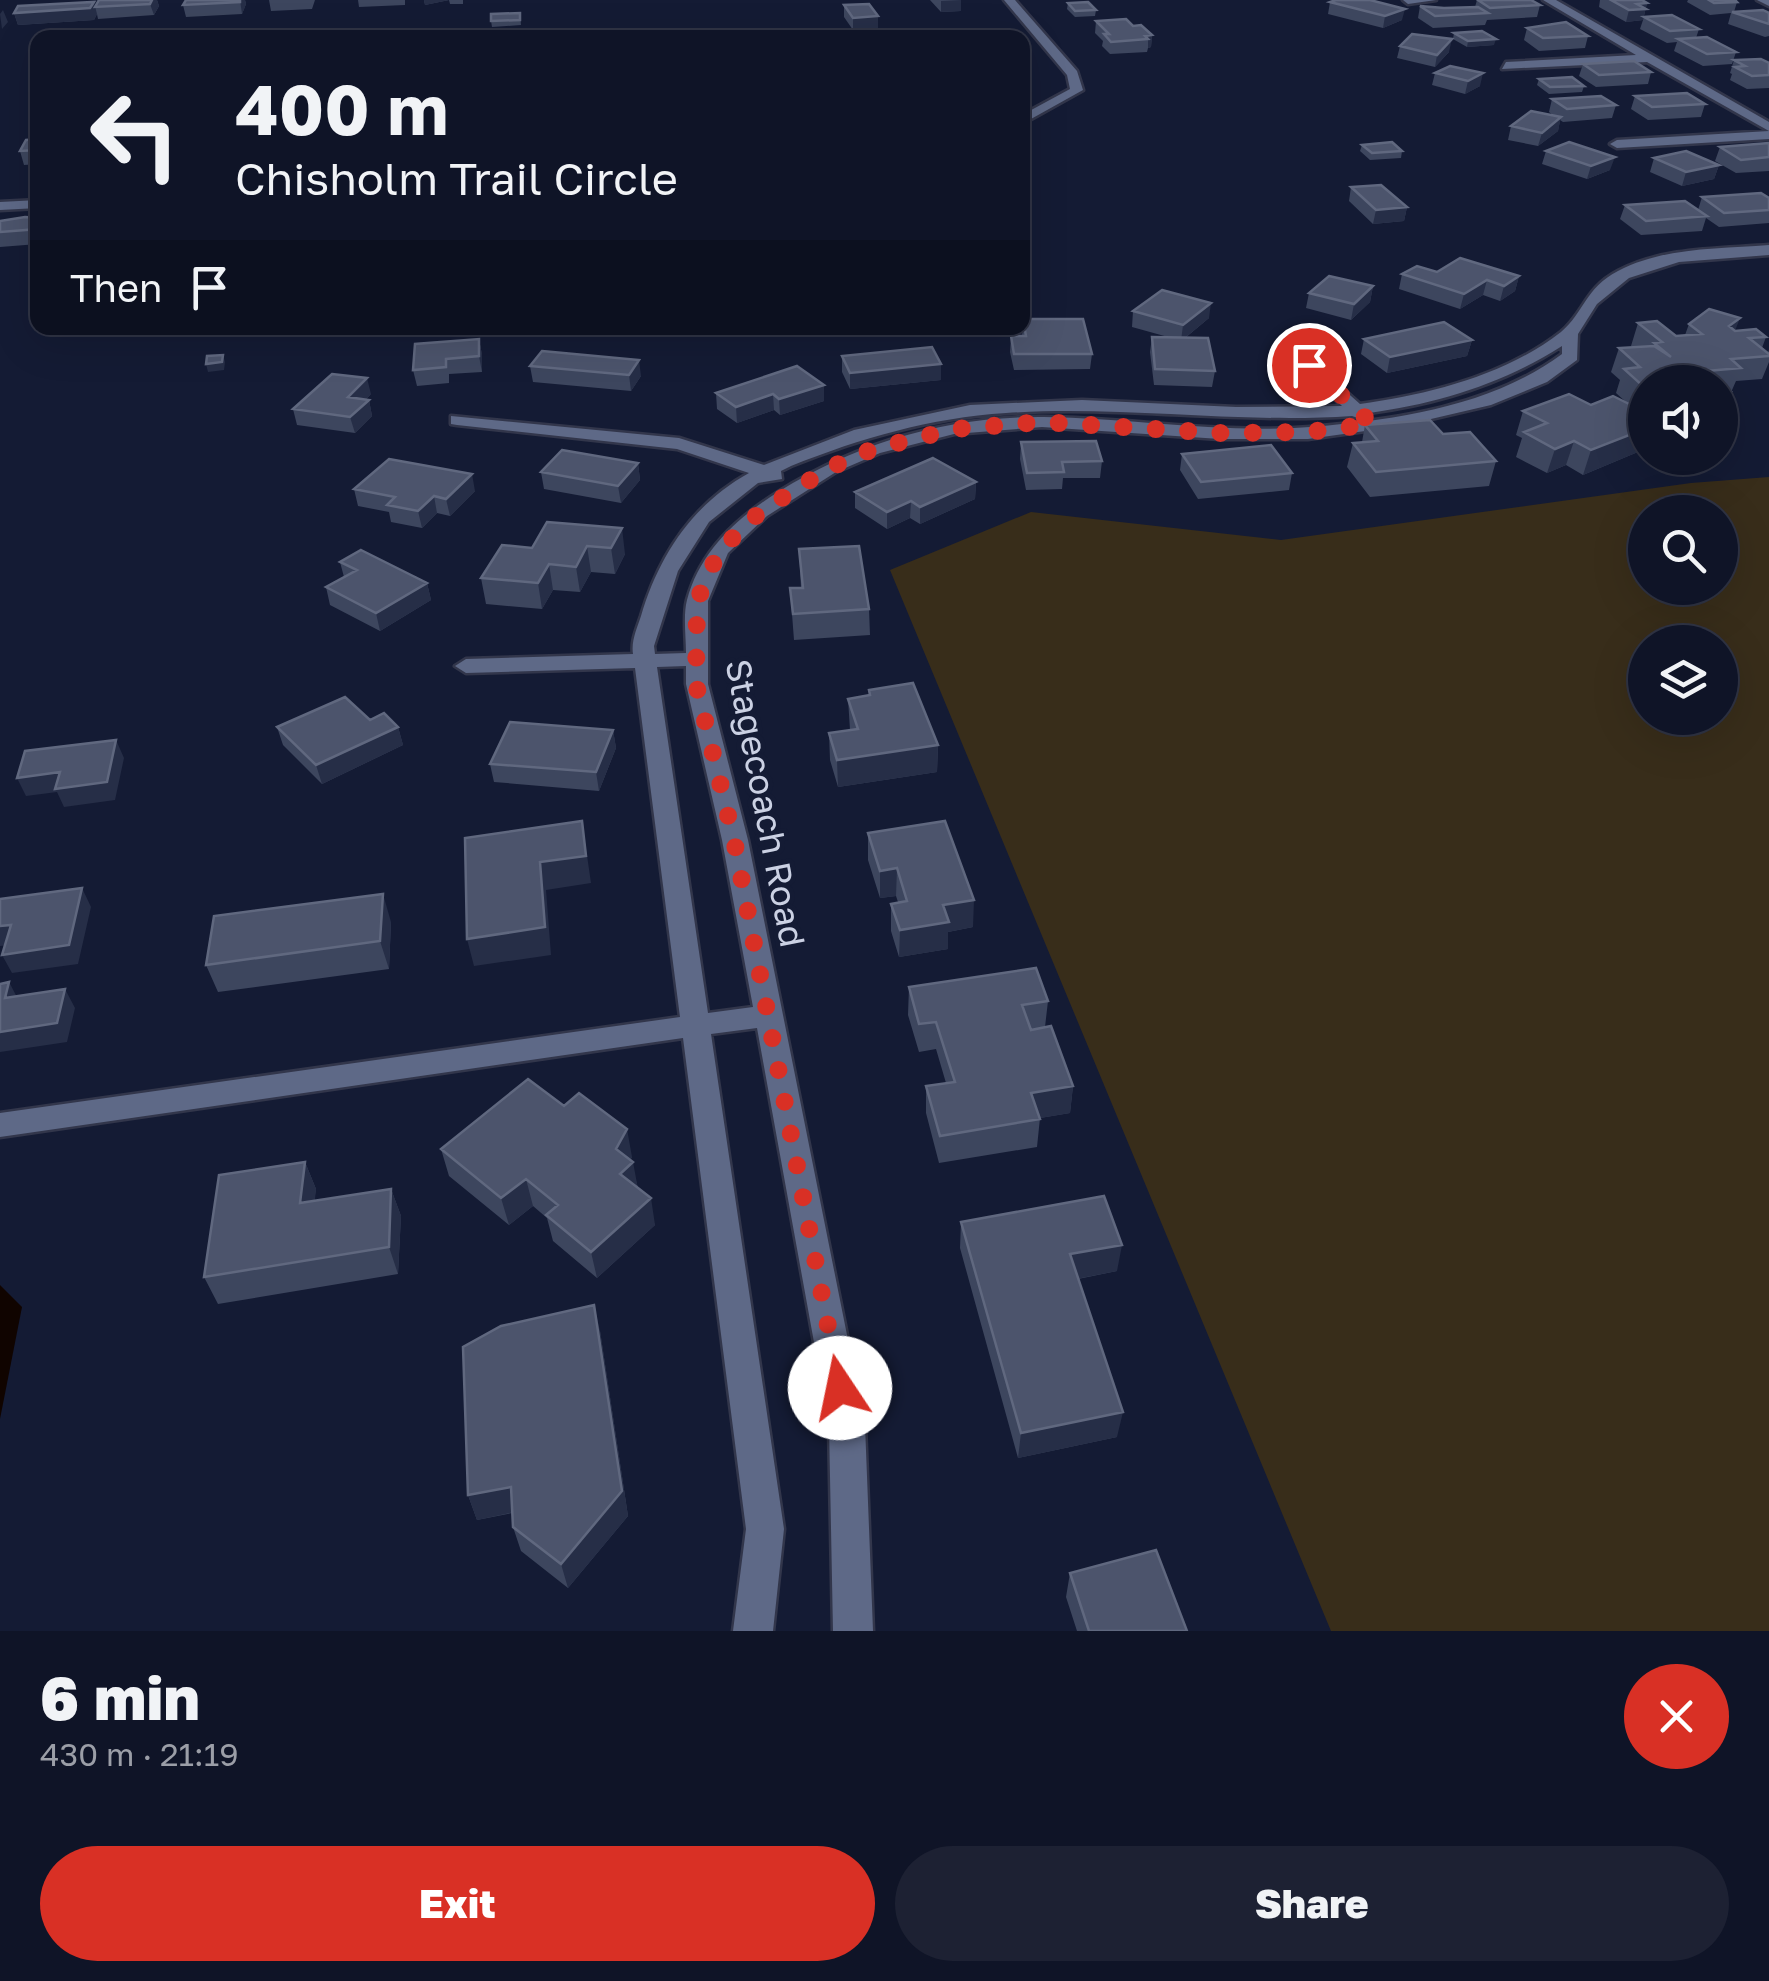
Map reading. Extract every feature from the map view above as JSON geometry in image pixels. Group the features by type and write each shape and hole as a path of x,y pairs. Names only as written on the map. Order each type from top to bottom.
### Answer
{"street":[{"path":"1009,0 1073,74 1077,90 1030,116"},
{"path":"1408,1 1431,0"},
{"path":"1548,0 1769,128"},
{"path":"1506,66 1649,58"},
{"path":"1617,144 1769,135"},
{"path":"0,206 30,204"},
{"name":"Stagecoach Road","path":"852,1631 848,1425 770,1015 734,840 696,684 697,601 719,551 760,512 873,449 954,429 1042,422 1220,433 1290,433 1363,416 1485,401 1541,378 1571,356 1570,334 1594,296 1627,272 1677,258 1769,250"},
{"path":"1286,344 1363,416"},
{"name":"Stagecoach Road","path":"753,1631 766,1529 642,646 659,584 688,531 724,495 797,456 871,428 929,414 1030,406 1363,416"},
{"path":"458,420 679,444 804,485"},
{"path":"466,666 696,659"},
{"path":"0,1125 770,1015"}],"shaded area":[{"path":"1769,477 1769,1631 1331,1631 890,570 1031,512 1281,540 1691,483"},
{"path":"0,1285 22,1307 0,1419"}],"building":[{"path":"99,0 152,0 150,4 95,7"},
{"path":"186,0 240,0 240,2 183,5"},
{"path":"1370,0 1405,9 1385,16 1330,2"},
{"path":"1478,0 1531,0 1540,5 1490,8"},
{"path":"1611,0 1642,0 1647,3 1637,4 1646,9 1629,10"},
{"path":"1709,0 1735,0 1737,2 1714,3"},
{"path":"94,2 90,8 14,13 18,6"},
{"path":"1088,2 1096,10 1075,11 1068,3"},
{"path":"869,4 878,16 853,18 844,5"},
{"path":"1420,6 1478,7 1488,13 1435,16"},
{"path":"1732,12 1769,13 1769,24"},
{"path":"520,13 520,20 491,21 491,14"},
{"path":"1672,15 1699,29 1670,31 1644,17"},
{"path":"1126,19 1152,35 1145,36 1148,39 1111,42 1104,34 1109,34 1096,21"},
{"path":"1566,22 1588,36 1543,38 1527,28"},
{"path":"1482,31 1496,39 1468,41 1454,33"},
{"path":"1412,34 1452,39 1437,55 1400,46"},
{"path":"1707,37 1736,52 1707,54 1678,39"},
{"path":"1761,59 1769,63 1769,75 1752,76 1735,67 1745,66 1734,60"},
{"path":"1634,61 1651,72 1599,75 1583,64"},
{"path":"1450,66 1483,73 1468,81 1435,73"},
{"path":"1572,77 1584,86 1550,87 1539,79"},
{"path":"1687,93 1705,104 1652,107 1635,96"},
{"path":"1601,96 1616,105 1567,109 1552,99"},
{"path":"1531,111 1561,117 1542,133 1511,126"},
{"path":"30,140 30,150 20,151"},
{"path":"1392,142 1402,151 1372,153 1362,145"},
{"path":"1569,142 1615,157 1591,166 1546,151"},
{"path":"1769,143 1769,157 1741,160 1720,147"},
{"path":"1686,151 1719,165 1686,172 1654,158"},
{"path":"1381,185 1407,207 1376,210 1351,187"},
{"path":"1761,193 1769,198 1769,210 1724,213 1702,197"},
{"path":"1685,201 1707,216 1646,221 1625,205"},
{"path":"30,217 30,230 0,232 0,221"},
{"path":"1460,258 1519,276 1504,286 1487,280 1464,294 1402,274 1417,266 1437,272"},
{"path":"1329,276 1373,286 1354,304 1309,293"},
{"path":"1162,290 1211,303 1183,325 1133,311"},
{"path":"1709,309 1740,318 1729,326 1735,331 1756,329 1766,337 1749,338 1769,356 1731,359 1738,365 1638,365 1619,348 1654,346 1671,357 1654,343 1662,342 1638,323 1657,321 1676,336 1702,334 1689,324"},
{"path":"1030,319 1083,319 1092,354 1014,354 1011,336 1030,335"},
{"path":"1444,322 1472,340 1390,357 1364,339"},
{"path":"1152,337 1208,338 1215,371 1155,369"},
{"path":"479,339 479,356 446,359 446,367 413,370 415,344"},
{"path":"932,347 941,364 850,373 842,356"},
{"path":"542,351 639,360 629,375 530,366"},
{"path":"223,355 222,362 206,364 207,356"},
{"path":"797,366 824,385 779,399 773,394 736,407 716,393"},
{"path":"332,374 367,378 348,397 369,400 350,417 293,409"},
{"path":"1569,394 1591,405 1613,396 1628,404 1628,436 1591,450 1574,441 1555,449 1524,432 1547,423 1523,411"},
{"path":"1430,420 1443,434 1470,432 1496,461 1376,472 1353,443 1378,441 1365,425"},
{"path":"1096,441 1102,461 1062,462 1064,472 1027,473 1021,442"},
{"path":"1271,445 1292,473 1201,482 1182,454"},
{"path":"562,450 638,463 618,486 541,472"},
{"path":"933,458 976,482 920,507 911,501 887,512 855,492"},
{"path":"389,459 472,474 446,499 434,496 418,511 387,505 395,497 354,489"},
{"path":"547,522 622,528 611,548 587,546 576,567 549,564 538,583 481,578 502,545 532,548"},
{"path":"859,546 869,609 793,614 790,588 803,588 799,549"},
{"path":"361,550 427,583 376,613 326,587 357,570 340,562"},
{"path":"913,683 938,745 837,760 829,733 858,729 848,699 870,695 869,690"},
{"path":"345,697 370,720 384,713 398,727 316,765 277,727"},
{"path":"510,722 613,730 596,772 490,764"},
{"path":"116,740 107,782 55,789 60,772 17,778 25,751"},
{"path":"582,821 586,856 540,862 545,927 467,939 465,838"},
{"path":"945,821 974,900 943,905 949,922 900,930 891,904 907,901 897,868 880,871 868,833"},
{"path":"82,888 69,945 2,955 11,925 0,926 0,899"},
{"path":"383,894 380,941 206,965 214,916"},
{"path":"1036,968 1048,1001 1022,1005 1031,1030 1051,1026 1073,1086 1031,1093 1040,1119 940,1136 926,1086 955,1082 936,1022 919,1024 909,987"},
{"path":"9,982 5,998 65,989 57,1023 0,1032 0,984"},
{"path":"528,1079 564,1106 579,1093 627,1129 616,1149 633,1162 620,1174 651,1198 591,1252 546,1215 558,1205 526,1179 501,1198 441,1149"},
{"path":"305,1162 300,1203 391,1189 389,1247 204,1277 219,1175"},
{"path":"1104,1196 1122,1245 1070,1254 1123,1412 1021,1433 961,1222"},
{"path":"594,1305 622,1491 561,1564 513,1527 511,1487 468,1495 463,1347 501,1326"},
{"path":"1156,1550 1187,1631 1089,1631 1070,1573"}],"route":[{"path":"840,1388 770,1015 734,840 696,684 697,601 719,551 760,512 829,468 873,449 954,429 1042,422 1220,433 1308,432 1372,424 1309,365"}]}
